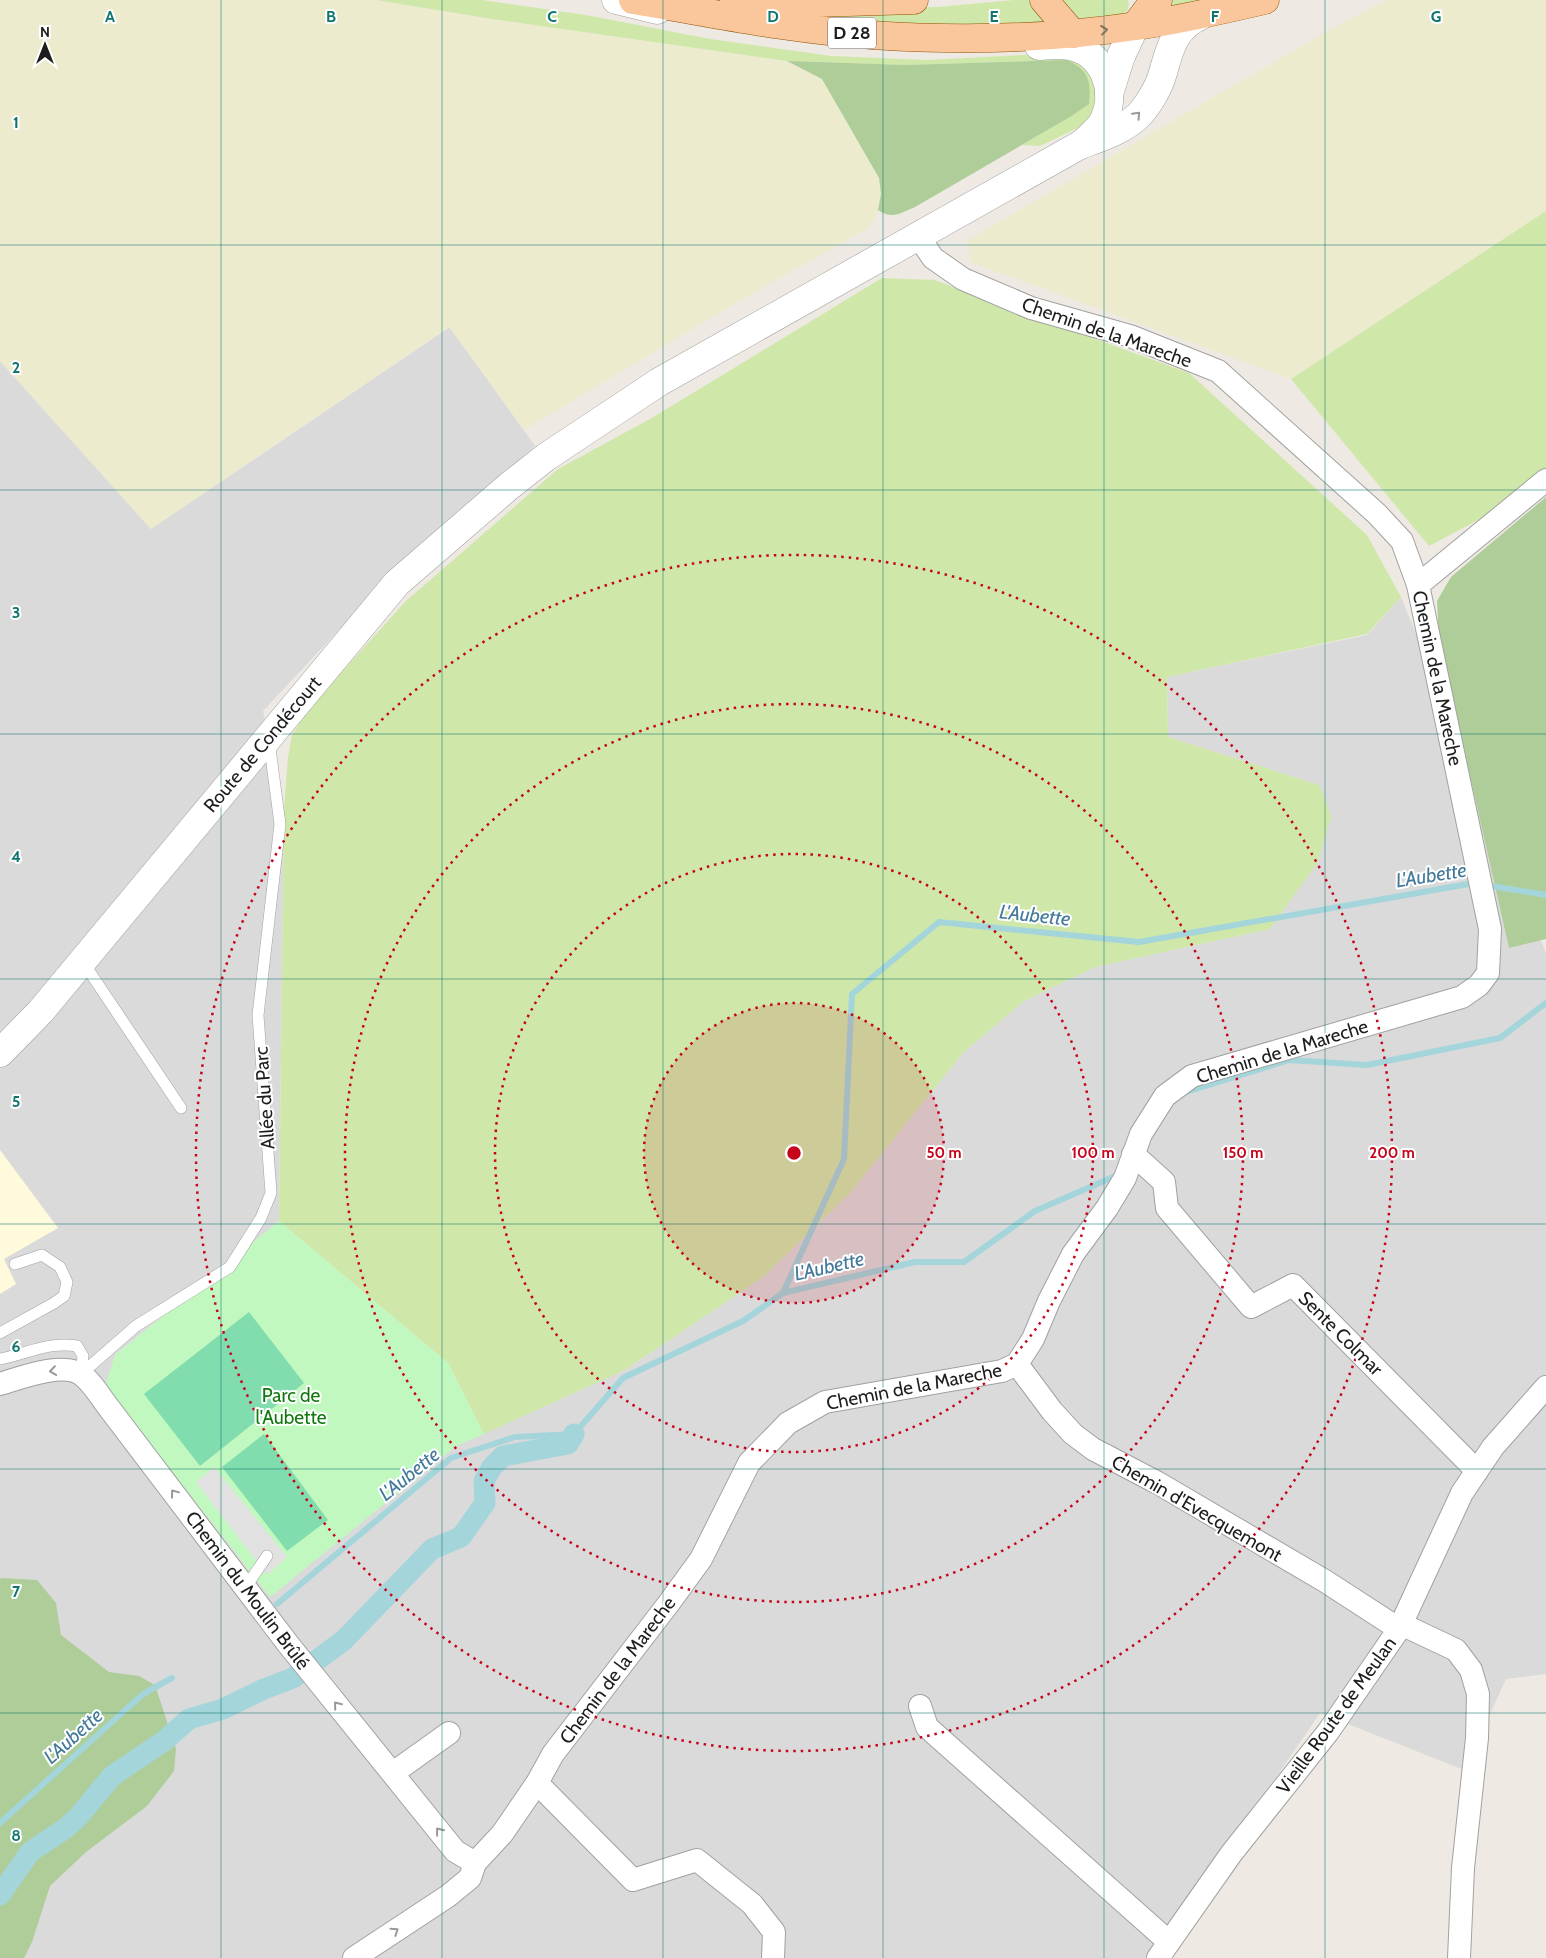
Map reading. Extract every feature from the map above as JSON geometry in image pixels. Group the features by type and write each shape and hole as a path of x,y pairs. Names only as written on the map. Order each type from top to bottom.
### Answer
{"main road":[{"name":"D 28","path":"633,0 803,28 870,35 936,38 1073,34 1145,13 1202,15 1265,0"},
{"name":"D 28","path":"734,0 814,3 914,0"},
{"path":"1044,0 1073,34"}],"street":[{"path":"616,0 688,18 750,30 828,41 945,48 997,49 1071,46 1086,52 1099,62 1106,76 1109,96"},
{"path":"1080,145 1103,122 1121,56 1145,13 1164,41 1167,56"},
{"path":"1080,145 1127,125 1139,115 1161,78 1167,56 1182,28 1192,19 1202,15"},
{"name":"Route de Condécourt","path":"0,1053 40,1011 397,583 508,487 546,457 659,382 1080,145"},
{"name":"Chemin de la Mareche","path":"354,1958 448,1896 470,1878 475,1863 502,1834 553,1754 701,1559 749,1463 788,1423 825,1402 1002,1371 1016,1364 1033,1340 1049,1301 1073,1254 1107,1208 1125,1178 1141,1134 1165,1096 1192,1076 1462,997 1479,986 1488,973 1490,929 1418,585 1402,541 1377,514 1218,371 1130,336 1030,308 963,279 932,258 918,236"},
{"path":"1418,585 1546,480"},
{"name":"Sente Colmar","path":"1133,1154 1164,1182 1167,1208 1251,1307 1293,1285 1477,1471"},
{"name":"Chemin d'Evecquemont","path":"1016,1364 1072,1434 1093,1449 1158,1483 1400,1626 1456,1650 1470,1670 1478,1694 1477,1738 1463,1868 1459,1958"},
{"path":"0,1384 46,1371 63,1369 82,1374"},
{"name":"Chemin du Moulin Brûlé","path":"82,1374 110,1408 288,1644 394,1773 455,1851 475,1863"},
{"name":"Vieille Route de Meulan","path":"1163,1950 1230,1854 1328,1732 1400,1626 1462,1493 1494,1447 1546,1387"},
{"path":"920,1706 928,1727 1163,1950"},
{"path":"394,1773 449,1733"},
{"path":"536,1783 633,1880 697,1860 752,1904 774,1932 773,1958"}],"lane":[{"name":"Allée du Parc","path":"82,1374 136,1326 230,1267 261,1218 271,1193 258,1015 280,824 268,737"},
{"path":"82,961 181,1108"},
{"path":"0,1333 64,1296 67,1282 60,1267 42,1255 14,1264"},
{"path":"0,1359 35,1349 63,1344 77,1346 83,1356 82,1374"},
{"path":"245,1588 267,1556"}],"shaded area":[{"path":"0,0 376,0 492,19 787,61 822,79 879,178 881,194 878,213 868,228 729,307 524,430 449,327 151,529 0,361"},
{"path":"1386,0 1546,0 1546,211 1291,379 970,262 968,240 1326,32"},
{"path":"450,327 535,446 407,557 263,711 284,809 279,1221 115,1355 270,1596 456,1446 625,1370 763,1277 850,1193 963,1053 1024,1001 1095,967 1270,929 1319,785 1168,737 1167,677 1367,635 1401,597 1546,953 1546,1674 1506,1679 1464,1770 1320,1713 1153,1958 0,1958 0,361 151,529"},
{"path":"0,1150 58,1228 4,1259 16,1284 0,1294"},
{"path":"214,1467 287,1557 267,1575 196,1482"}],"green space":[{"path":"376,0 482,0 586,15 710,39 831,56 927,60 1063,53 1092,65 1101,99 1088,123 1040,146 1022,145 1070,117 1066,60 906,65 787,61 492,19"},
{"path":"1033,0 1056,23 980,30 769,15 838,9 938,7"},
{"path":"1052,0 1127,0 1129,2 1128,9 1122,17 1078,25"},
{"path":"1169,0 1231,0 1170,12"},
{"path":"1066,60 1080,67 1087,77 1089,82 1089,104 1070,117 915,207 892,215 878,210 881,194 879,178 822,79 787,61 906,65"},
{"path":"1546,211 1546,484 1429,546 1291,379"},
{"path":"882,278 934,280 1189,373 1367,535 1401,597 1367,634 1167,677 1168,737 1319,785 1331,817 1318,862 1270,929 1095,967 1024,1001 963,1053 850,1193 763,1277 625,1370 484,1434 448,1363 279,1221 284,809 288,758 292,735 309,708 406,601 558,469 650,419"},
{"path":"1546,497 1546,939 1509,948 1439,638 1437,601 1451,577"},
{"name":"Parc de l'Aubette","path":"279,1221 448,1363 484,1434 456,1446 270,1597 105,1386 115,1355"},
{"path":"249,1312 304,1383 200,1466 144,1394"},
{"path":"264,1434 328,1520 287,1551 222,1467"},
{"path":"0,1579 37,1580 56,1603 61,1635 109,1672 139,1676 155,1685 176,1749 174,1771 147,1806 86,1852 50,1886 32,1942 24,1958 0,1958"}],"waterway":[{"name":"L'Aubette","path":"783,1293 844,1159 852,994 939,922 1139,942 1474,883 1546,895"},
{"name":"L'Aubette","path":"1183,1093 1289,1060 1367,1065 1500,1038 1546,1003"},
{"name":"L'Aubette","path":"277,1604 451,1458 515,1437 574,1434 623,1378 743,1321 783,1293 915,1262 964,1262 1035,1211 1120,1174"},
{"path":"0,1895 30,1852 66,1828 79,1816 112,1776 164,1741 189,1719 223,1709 264,1689 293,1678 344,1640 432,1549 461,1537 485,1503 484,1481 492,1467 503,1456 568,1444 574,1434"},
{"name":"L'Aubette","path":"0,1823 143,1694 172,1678"}]}
